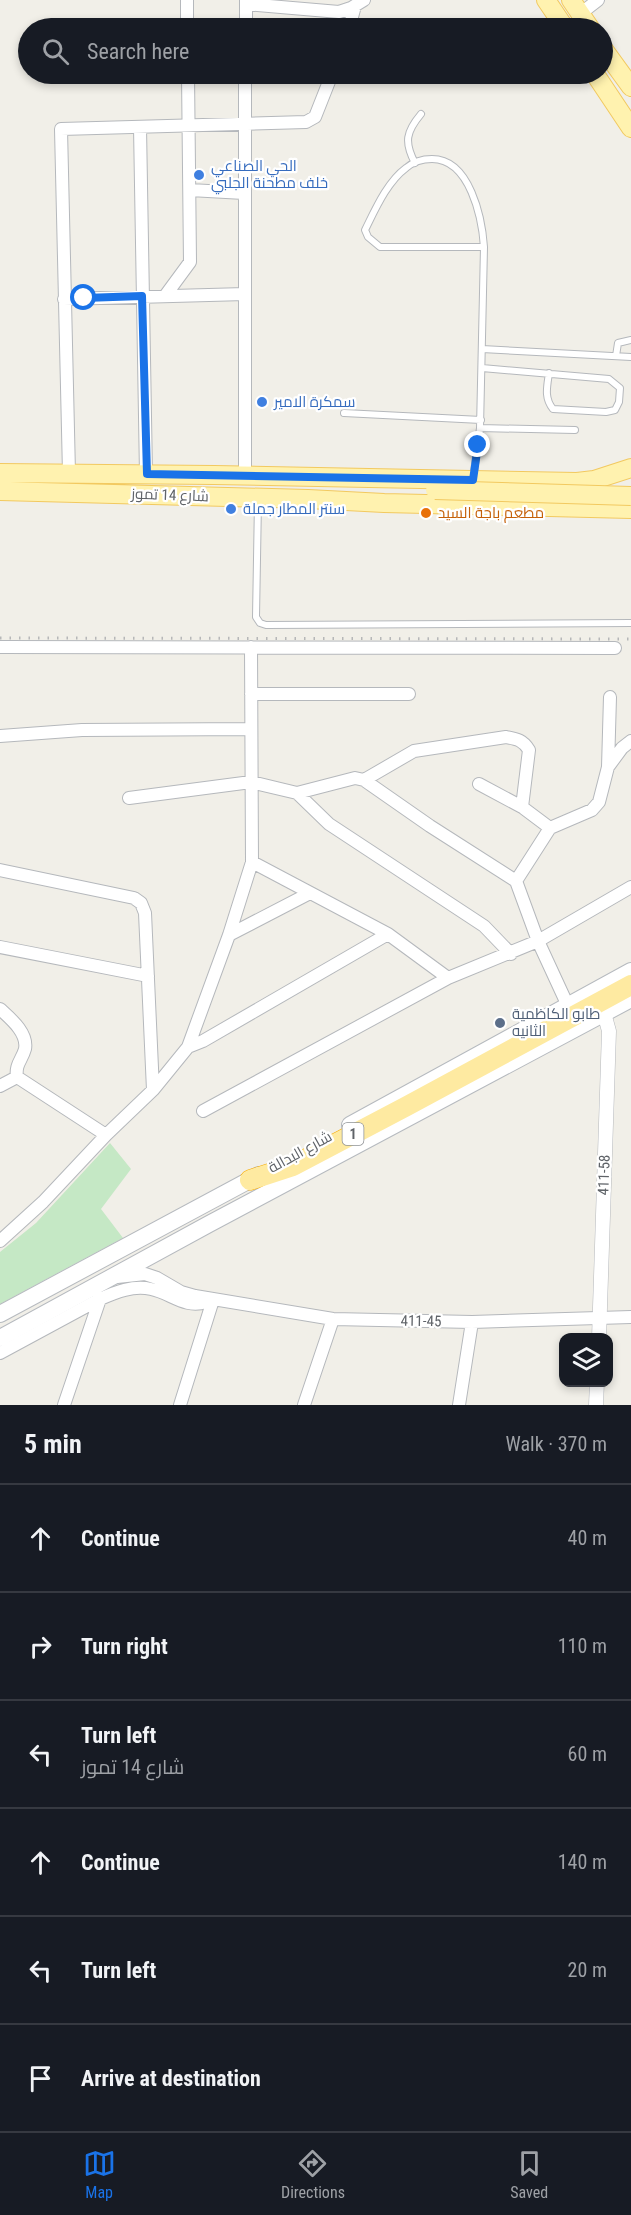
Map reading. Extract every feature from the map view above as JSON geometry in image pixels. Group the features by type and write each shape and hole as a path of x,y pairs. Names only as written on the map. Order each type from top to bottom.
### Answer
{"highway":[{"name":"1","path":"250,1180 293,1166 566,1014 631,985"}],"main road":[{"path":"546,0 558,18"},
{"path":"613,61 631,87"},
{"path":"613,79 631,109"},
{"path":"602,84 631,128"},
{"name":"شارع 14 تموز","path":"0,473 577,482 602,478 631,468"},
{"path":"169,475 192,483 228,489 435,490 631,496"},
{"path":"519,505 514,495 515,487 520,481"},
{"name":"شارع 14 تموز","path":"0,491 631,509"},
{"path":"566,1014 631,971"},
{"name":"شارع البدالة","path":"0,1338 97,1293 113,1278 209,1224 631,999"},
{"name":"شارع البدالة","path":"0,1314 250,1180"}],"street":[{"path":"187,0 187,18"},
{"path":"585,18 598,0"},
{"path":"246,18 246,2 331,12 345,10 359,3"},
{"path":"353,18 359,3"},
{"path":"165,296 190,262 188,84"},
{"path":"245,84 245,476"},
{"path":"69,473 61,129 306,122 315,117 328,84"},
{"path":"140,127 147,474"},
{"path":"190,190 244,193"},
{"path":"64,299 245,294"},
{"path":"0,647 615,648"},
{"path":"0,1241 43,1202 106,1135 153,1090 188,1047 229,935 252,862 251,647"},
{"path":"251,694 409,694"},
{"path":"516,881 550,828 592,810 599,802 608,767 610,697"},
{"path":"0,736 82,730 251,729"},
{"path":"364,780 414,751 506,737 525,742 529,750 522,807"},
{"path":"608,767 622,748 631,741"},
{"path":"129,798 251,782 297,793 355,778 364,780 516,881 566,1014"},
{"path":"478,784 522,807 550,828"},
{"path":"297,793 329,824 484,926 511,954"},
{"path":"252,862 388,934 448,978"},
{"path":"0,870 134,898 141,903 145,913 153,1090"},
{"path":"203,1111 448,978 538,941 631,887"},
{"path":"229,935 310,893"},
{"path":"188,1047 203,1041 388,934"},
{"path":"0,947 148,976"},
{"path":"0,1009 21,1030 25,1040 25,1050 17,1064 17,1077"},
{"name":"411-58","path":"598,1333 609,1031 604,1013"},
{"path":"17,1077 106,1135"},
{"path":"0,1086 17,1077"},
{"path":"113,1278 145,1274 181,1292 213,1300"},
{"path":"0,1353 97,1293 137,1287 153,1289 182,1302 197,1305 213,1300"},
{"path":"64,1405 97,1293"},
{"path":"180,1405 213,1300"},
{"name":"411-45","path":"213,1300 333,1319 472,1322 631,1317"},
{"path":"304,1405 333,1319"},
{"path":"459,1405 472,1322"},
{"path":"596,1405 597,1387"}],"lane":[{"path":"415,163 408,150 408,138 411,125 421,114"},
{"path":"473,480 480,428 484,247 482,221 475,201 463,177 452,165 442,159 426,159 406,167 395,179 365,230 368,237 380,247 484,247"},
{"path":"616,356 618,343 631,340"},
{"path":"482,349 631,357"},
{"path":"482,368 549,373 609,378 620,388 619,402 615,410 606,412 553,409 546,396 549,373"},
{"path":"344,413 480,420"},
{"path":"480,428 575,430"},
{"path":"258,498 256,617 260,623 631,623"}],"green space":[{"path":"110,1143 131,1169 101,1209 123,1238 0,1304 0,1252 36,1223"}],"railway":[{"path":"0,638 631,639"}],"place":[{"name":"الحي الصناعي خلف مطحنة الجلبي","path":"199,175"},
{"name":"سمكرة الامير","path":"262,402"},
{"name":"سنتر المطار جملة","path":"231,509"},
{"name":"مطعم باجة السيد","path":"426,513"},
{"name":"طابو الكاظمية الثانيه","path":"500,1023"}],"route":[{"path":"84,298 142,296 147,474 473,480 478,445"}]}
